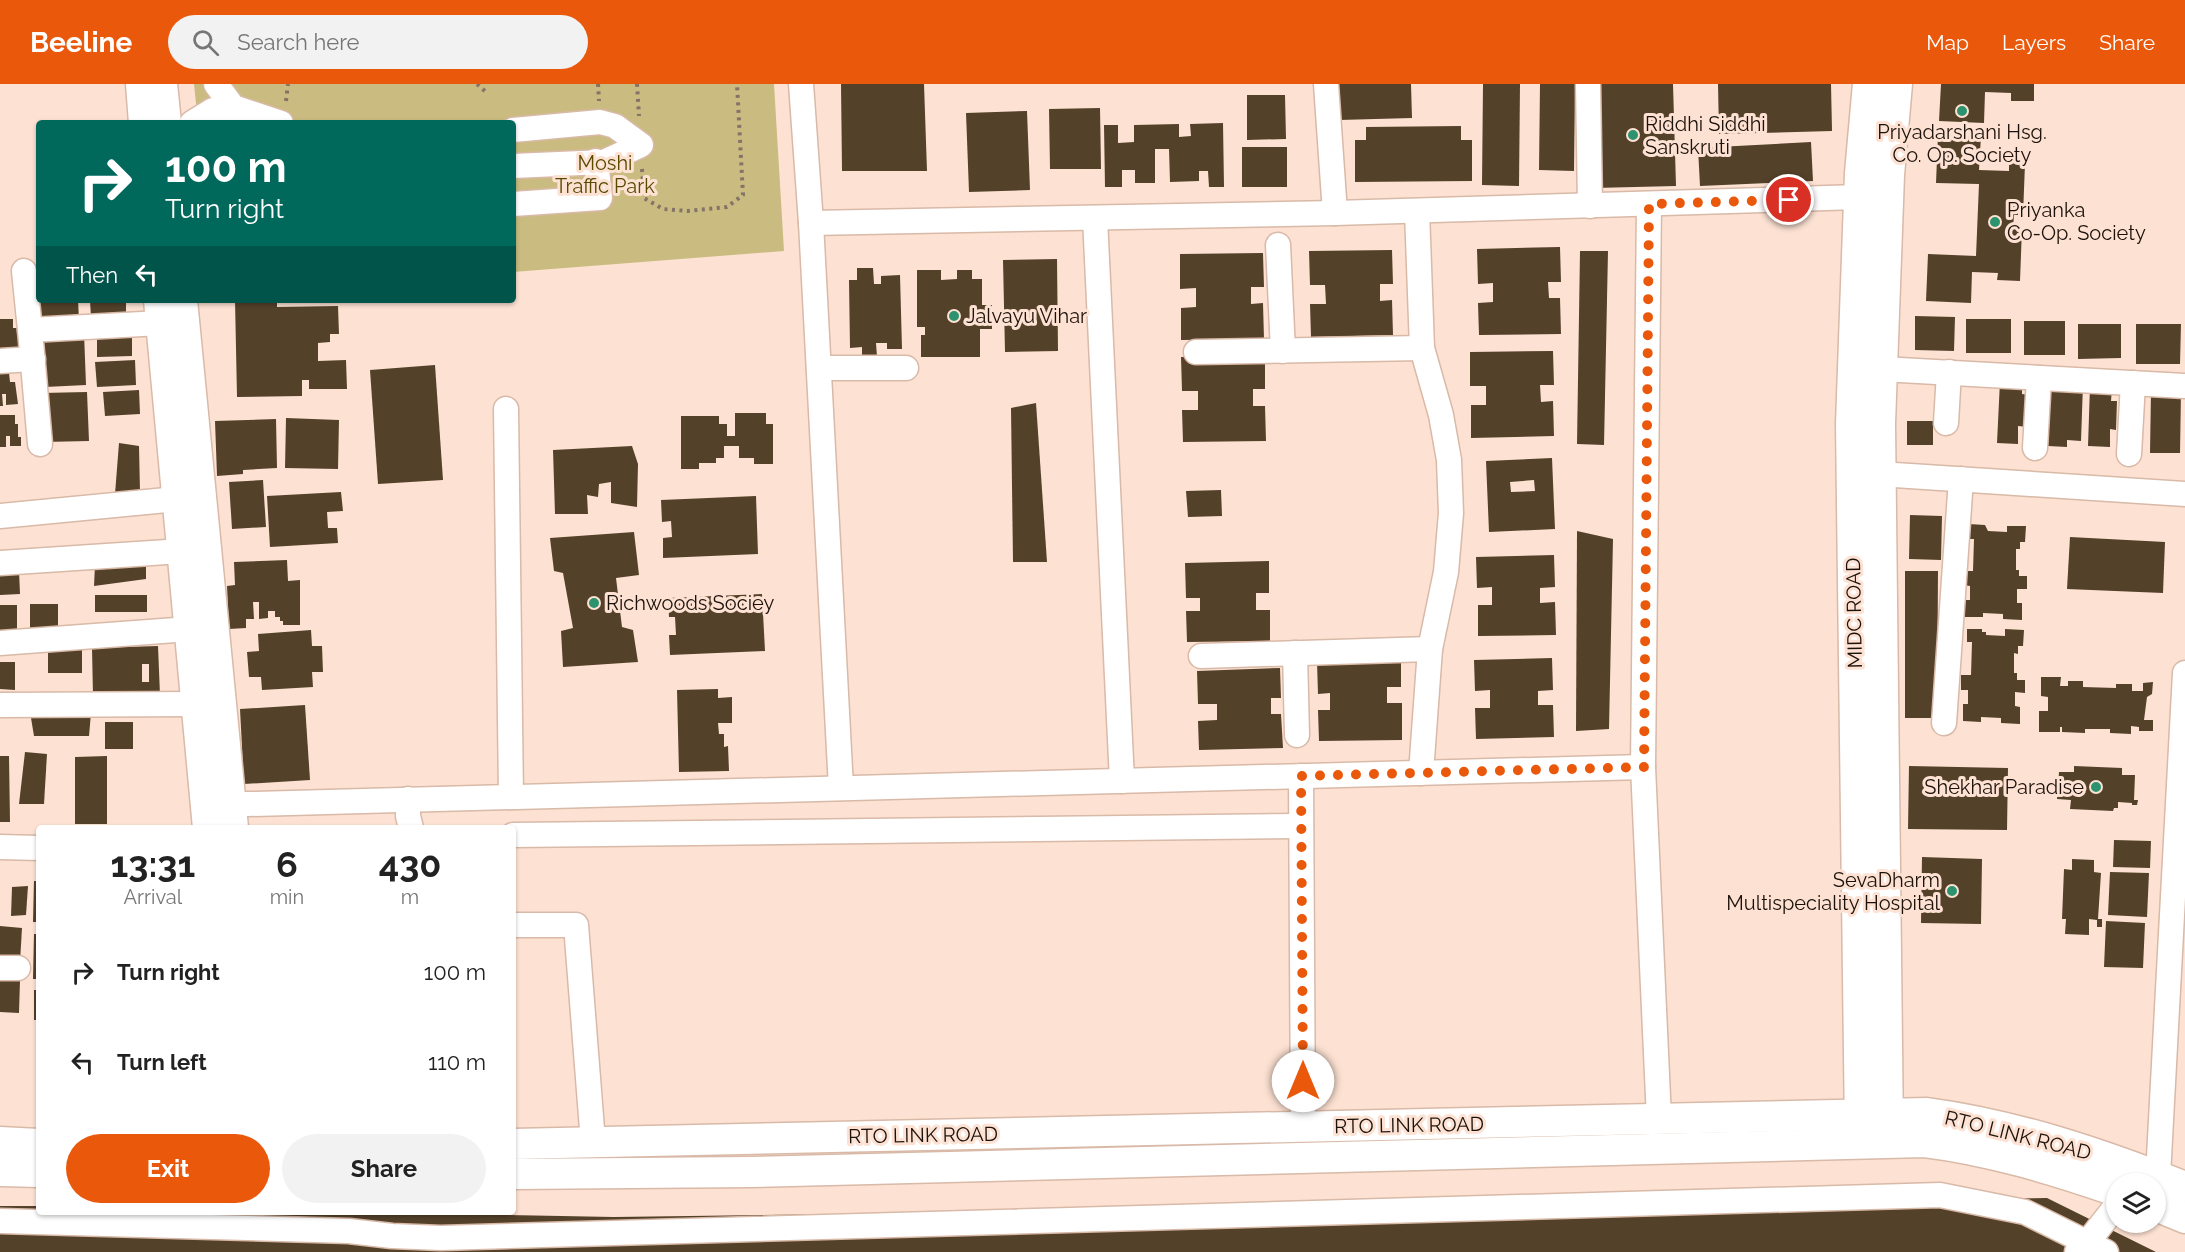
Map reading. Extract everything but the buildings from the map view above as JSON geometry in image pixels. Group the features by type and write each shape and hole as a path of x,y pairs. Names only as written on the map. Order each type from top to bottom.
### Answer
{"main road":[{"path":"141,84 144,120"},
{"path":"162,84 166,120"},
{"name":"MIDC ROAD","path":"1868,84 1882,369 1866,473 1874,1128"},
{"name":"MIDC ROAD","path":"1866,473 1851,424 1874,198 1897,84"},
{"path":"183,303 220,816"},
{"path":"160,312 196,704 220,816"},
{"name":"RTO LINK ROAD","path":"516,1174 810,1170 1874,1128 1927,1113 1955,1117 2083,1150 2172,1182"},
{"name":"RTO LINK ROAD","path":"516,1144 1659,1119 1874,1128 2075,1177 2106,1188"},
{"path":"0,1142 36,1144"},
{"path":"0,1171 36,1172"},
{"path":"2166,1210 2185,1218"}],"street":[{"path":"216,84 233,107 272,120"},
{"path":"801,84 811,223 842,788"},
{"path":"1326,84 1335,213"},
{"path":"1588,84 1590,206"},
{"path":"197,120 213,110 223,120"},
{"path":"516,130 600,122 615,126 641,145 604,162 516,166"},
{"path":"516,204 600,198 596,161"},
{"path":"811,223 1335,213 1874,198"},
{"path":"1649,204 1644,767 1659,1119"},
{"path":"1417,211 1422,348 1441,415 1449,460 1451,513 1446,572 1430,649 1421,773"},
{"path":"1095,218 1122,781"},
{"path":"1278,245 1283,351"},
{"path":"24,271 40,444"},
{"path":"30,330 160,312"},
{"path":"1196,352 1422,348"},
{"path":"0,361 33,359"},
{"path":"819,368 906,368"},
{"path":"1882,369 2185,386"},
{"path":"1946,423 1949,372"},
{"path":"2036,448 2039,378"},
{"path":"2129,454 2133,383"},
{"path":"506,409 511,797"},
{"path":"1866,473 2185,494"},
{"path":"1944,723 1961,479"},
{"path":"0,516 177,500"},
{"path":"0,563 182,550"},
{"path":"0,643 189,629"},
{"path":"1201,657 1430,649"},
{"path":"1295,653 1296,735"},
{"path":"2172,1182 2185,673"},
{"path":"0,705 196,704"},
{"path":"220,816 408,799 1644,767"},
{"path":"1301,776 1303,1127"},
{"path":"408,799 410,825"},
{"path":"516,835 1301,826"},
{"path":"0,847 36,848"},
{"path":"516,926 576,926 593,1142"},
{"path":"0,1221 349,1231 393,1244 442,1245 1940,1196 2025,1212 2090,1249 2106,1223"}],"path":[{"path":"477,84 487,93"},
{"path":"637,84 644,198 663,209 687,211 727,207 742,195 737,84"}],"green space":[{"name":"Moshi Traffic Park","path":"194,84 774,84 784,251 516,272 516,120 198,120"}],"place":[{"name":"Priyadarshani Hsg. Co. Op. Society","path":"1962,111"},
{"name":"Riddhi Siddhi Sanskruti","path":"1633,135"},
{"name":"Priyanka Co-Op. Society","path":"1995,222"},
{"name":"Jalvayu Vihar","path":"954,316"},
{"name":"Richwoods Sociey","path":"594,603"},
{"name":"Shekhar Paradise","path":"2096,787"},
{"name":"SevaDharm Multispeciality Hospital","path":"1952,891"}],"route":[{"path":"1303,1081 1301,776 1644,767 1649,204 1789,200"}]}
